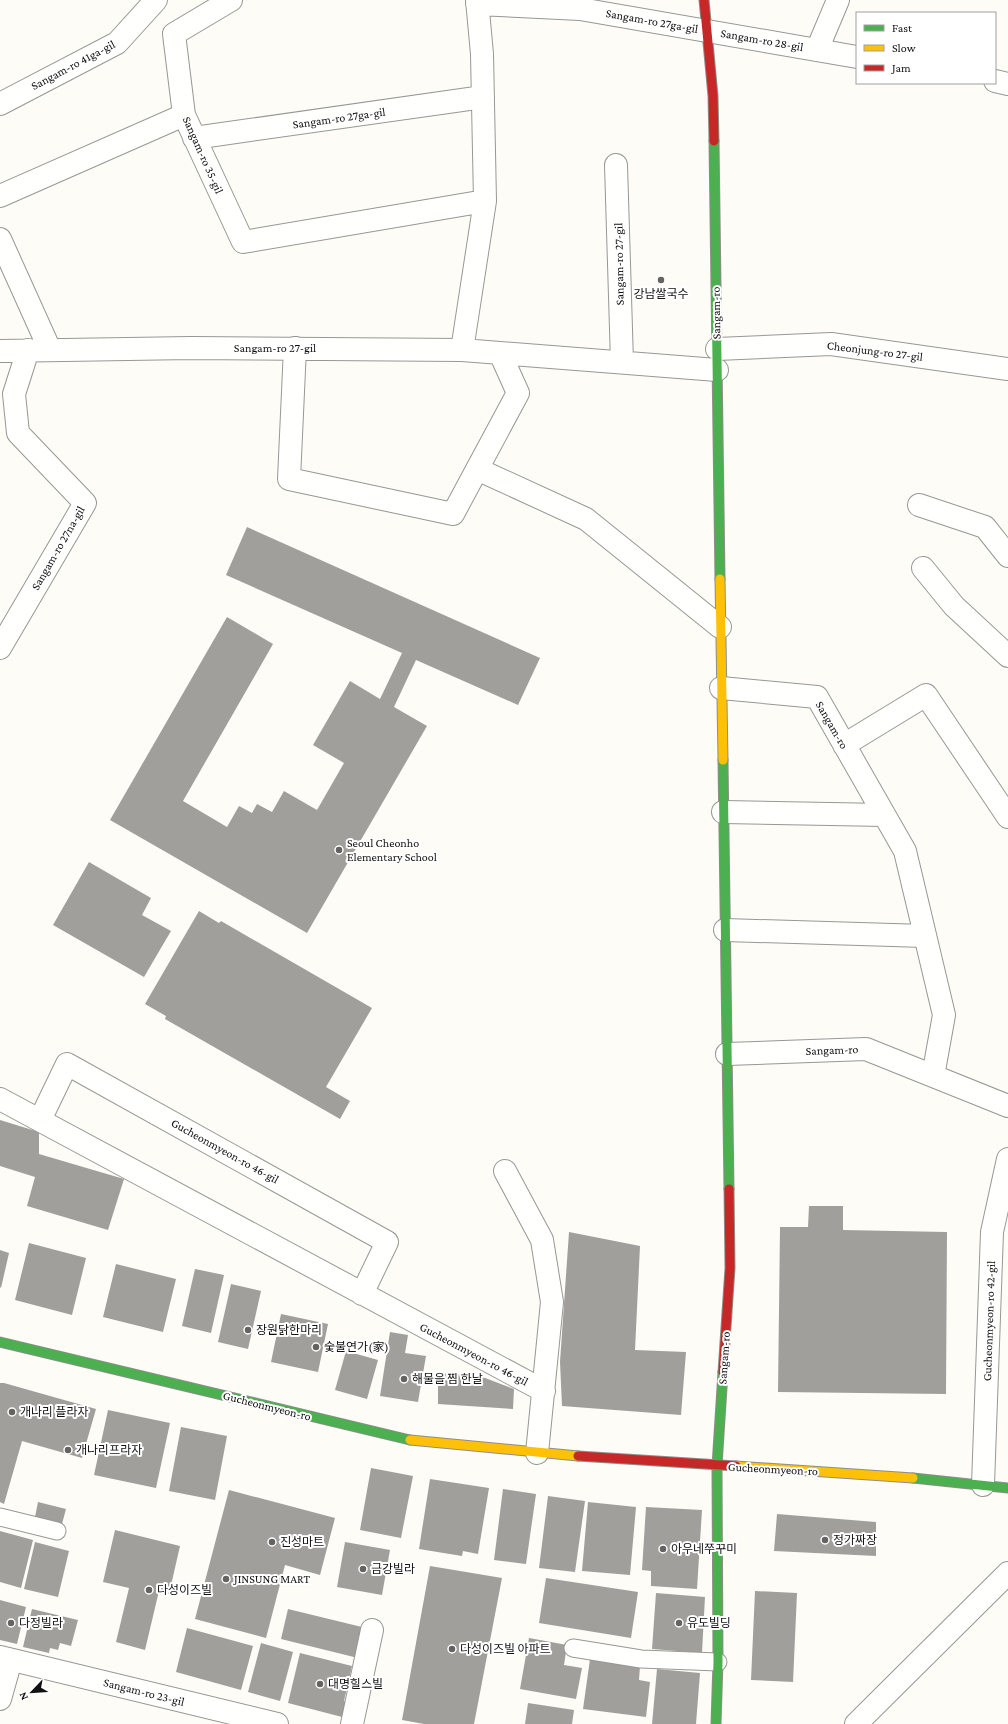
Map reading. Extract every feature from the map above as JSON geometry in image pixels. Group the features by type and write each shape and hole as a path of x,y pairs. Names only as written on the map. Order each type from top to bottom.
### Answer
{"street":[{"name":"Sangam-ro 41ga-gil","path":"0,104 117,43 156,0"},
{"name":"Sangam-ro 35-gil","path":"231,0 174,34 184,115 243,242 486,201"},
{"name":"Sangam-ro","path":"704,0 713,96 730,1268 717,1466 718,1662 716,1724"},
{"name":"Sangam-ro 28-gil","path":"818,50 838,0"},
{"name":"Sangam-ro 27ga-gil","path":"462,350 486,201 482,54 477,2 580,9 707,30"},
{"name":"Sangam-ro 28-gil","path":"707,30 856,57"},
{"path":"996,81 1008,84"},
{"name":"Sangam-ro 27ga-gil","path":"194,138 483,97"},
{"path":"0,196 184,115"},
{"name":"Sangam-ro 27-gil","path":"616,165 622,362"},
{"path":"0,238 50,350"},
{"name":"Cheonjung-ro 27-gil","path":"717,360 831,344 1008,369"},
{"name":"Sangam-ro 27-gil","path":"0,351 191,348 462,350 622,362 717,360"},
{"path":"295,348 289,479 453,514 518,393 500,353"},
{"name":"Sangam-ro 27na-gil","path":"0,648 86,502 18,433 7,399 28,350"},
{"path":"477,469 586,519 720,627"},
{"path":"920,505 985,527 1008,556"},
{"path":"923,568 954,606 1008,656"},
{"name":"Sangam-ro","path":"721,688 818,697 905,851 944,1015 933,1076"},
{"path":"844,745 926,695 1008,817"},
{"path":"723,812 884,814"},
{"path":"725,930 925,936"},
{"name":"Sangam-ro","path":"727,1054 866,1049 1008,1106"},
{"name":"Gucheonmyeon-ro 46-gil","path":"40,1120 67,1064 387,1242 362,1294"},
{"name":"Gucheonmyeon-ro 46-gil","path":"0,1099 544,1391"},
{"name":"Gucheonmyeon-ro 42-gil","path":"983,1485 992,1232 1008,1159"},
{"path":"505,1171 542,1240 552,1302 537,1453"},
{"name":"Gucheonmyeon-ro","path":"0,1342 407,1440 537,1453 717,1466 896,1476 1008,1488"},
{"path":"856,1724 1008,1573"},
{"path":"352,1724 372,1630"},
{"name":"Sangam-ro 23-gil","path":"0,1699 6,1658 277,1724"}],"lane":[{"path":"0,1517 57,1531"},
{"path":"573,1648 641,1659 718,1662"}],"building":[{"path":"247,527 540,658 518,705 416,660 394,707 427,726 307,933 110,820 227,617 273,644 183,801 227,827 239,806 252,813 257,804 272,812 284,791 317,810 344,763 313,745 350,681 380,699 402,653 226,575"},
{"path":"89,862 151,898 142,915 171,931 144,977 53,925"},
{"path":"199,911 219,923 221,921 372,1008 326,1087 350,1101 340,1119 165,1019 166,1016 145,1004"},
{"path":"0,1120 39,1132 39,1154 124,1179 108,1230 27,1206 35,1177 0,1166"},
{"path":"809,1206 843,1206 843,1230 947,1232 946,1394 778,1392 780,1227 808,1227"},
{"path":"569,1232 640,1246 635,1350 686,1352 681,1415 562,1406 560,1362"},
{"path":"29,1243 86,1258 72,1315 15,1300"},
{"path":"0,1250 9,1253 1,1288 0,1287"},
{"path":"116,1264 176,1279 163,1332 103,1317"},
{"path":"195,1269 224,1275 211,1333 182,1326"},
{"path":"231,1284 261,1291 248,1349 218,1342"},
{"path":"281,1314 328,1324 318,1372 271,1362"},
{"path":"390,1332 408,1335 405,1353 426,1356 418,1402 380,1396"},
{"path":"346,1351 378,1360 367,1399 335,1390"},
{"path":"438,1373 480,1376 514,1389 513,1409 438,1404"},
{"name":"개나리프라자","path":"0,1383 96,1409 82,1458 22,1441 4,1504 0,1502"},
{"path":"108,1410 170,1423 156,1488 94,1475"},
{"path":"181,1427 227,1436 215,1500 169,1491"},
{"path":"371,1468 413,1476 401,1538 360,1530"},
{"path":"430,1479 489,1488 478,1554 463,1551 462,1556 419,1549"},
{"path":"503,1489 536,1494 526,1564 494,1560"},
{"name":"진성마트","path":"229,1490 335,1518 320,1575 285,1565 266,1638 195,1619"},
{"path":"548,1496 585,1501 575,1572 539,1568"},
{"path":"38,1502 66,1509 62,1524 35,1517"},
{"path":"588,1502 636,1507 630,1575 582,1571"},
{"path":"646,1507 702,1510 697,1589 651,1586 651,1571 642,1570"},
{"path":"777,1514 876,1522 876,1556 774,1551"},
{"name":"다성이즈빌","path":"115,1530 180,1546 169,1594 159,1591 145,1650 116,1642 129,1588 103,1582"},
{"path":"0,1531 33,1540 21,1588 0,1582"},
{"path":"35,1542 69,1551 58,1597 24,1589"},
{"name":"금강빌라","path":"345,1542 390,1550 382,1595 337,1587"},
{"name":"다성이즈빌 아파트","path":"430,1566 502,1578 474,1724 424,1724 402,1720"},
{"path":"546,1578 638,1592 631,1638 539,1623"},
{"path":"755,1591 797,1593 793,1682 751,1680"},
{"name":"유도빌딩","path":"656,1593 705,1597 702,1653 652,1649"},
{"name":"다정빌라","path":"0,1600 26,1607 17,1644 0,1640"},
{"path":"32,1609 78,1620 71,1646 60,1643 58,1650 50,1648 49,1653 23,1647"},
{"path":"288,1609 366,1628 358,1658 281,1639"},
{"name":"다성이즈빌","path":"187,1628 253,1646 241,1690 176,1672"},
{"path":"529,1638 567,1645 564,1665 582,1668 576,1699 520,1689"},
{"path":"261,1643 293,1652 280,1701 248,1692"},
{"name":"대명힐스빌","path":"300,1653 352,1666 344,1701 350,1703 346,1718 288,1703"},
{"path":"590,1659 640,1666 639,1680 650,1682 646,1717 583,1709"},
{"path":"657,1669 700,1673 696,1724 652,1724"},
{"path":"528,1703 574,1710 572,1724 525,1724"}],"traffic: fast":[{"path":"714,141 720,579"},
{"path":"723,760 729,1189"},
{"path":"0,1342 410,1440"},
{"path":"716,1724 718,1662 717,1466 723,1372"},
{"path":"913,1478 1008,1488"}],"traffic: slow":[{"path":"720,579 723,760"},
{"path":"410,1440 578,1456"},
{"path":"736,1466 913,1478"}],"traffic: jam":[{"path":"704,0 713,96 714,141"},
{"path":"723,1372 730,1268 729,1189"},
{"path":"578,1456 736,1466"}],"place":[{"name":"강남쌀국수","path":"661,280"},
{"name":"Seoul Cheonho Elementary School","path":"339,850"},
{"name":"장원닭한마리","path":"248,1330"},
{"name":"숯불연가(家)","path":"316,1347"},
{"name":"해물을 찜 한날","path":"404,1379"},
{"name":"개나리 플라자","path":"12,1412"},
{"name":"개나리프라자","path":"68,1450"},
{"name":"정가짜장","path":"825,1540"},
{"name":"진성마트","path":"272,1542"},
{"name":"아우네쭈꾸미","path":"663,1549"},
{"name":"금강빌라","path":"363,1569"},
{"name":"JINSUNG MART","path":"226,1579"},
{"name":"다성이즈빌","path":"149,1590"},
{"name":"다정빌라","path":"11,1623"},
{"name":"유도빌딩","path":"679,1623"},
{"name":"다성이즈빌 아파트","path":"452,1649"},
{"name":"대명힐스빌","path":"320,1684"}]}
